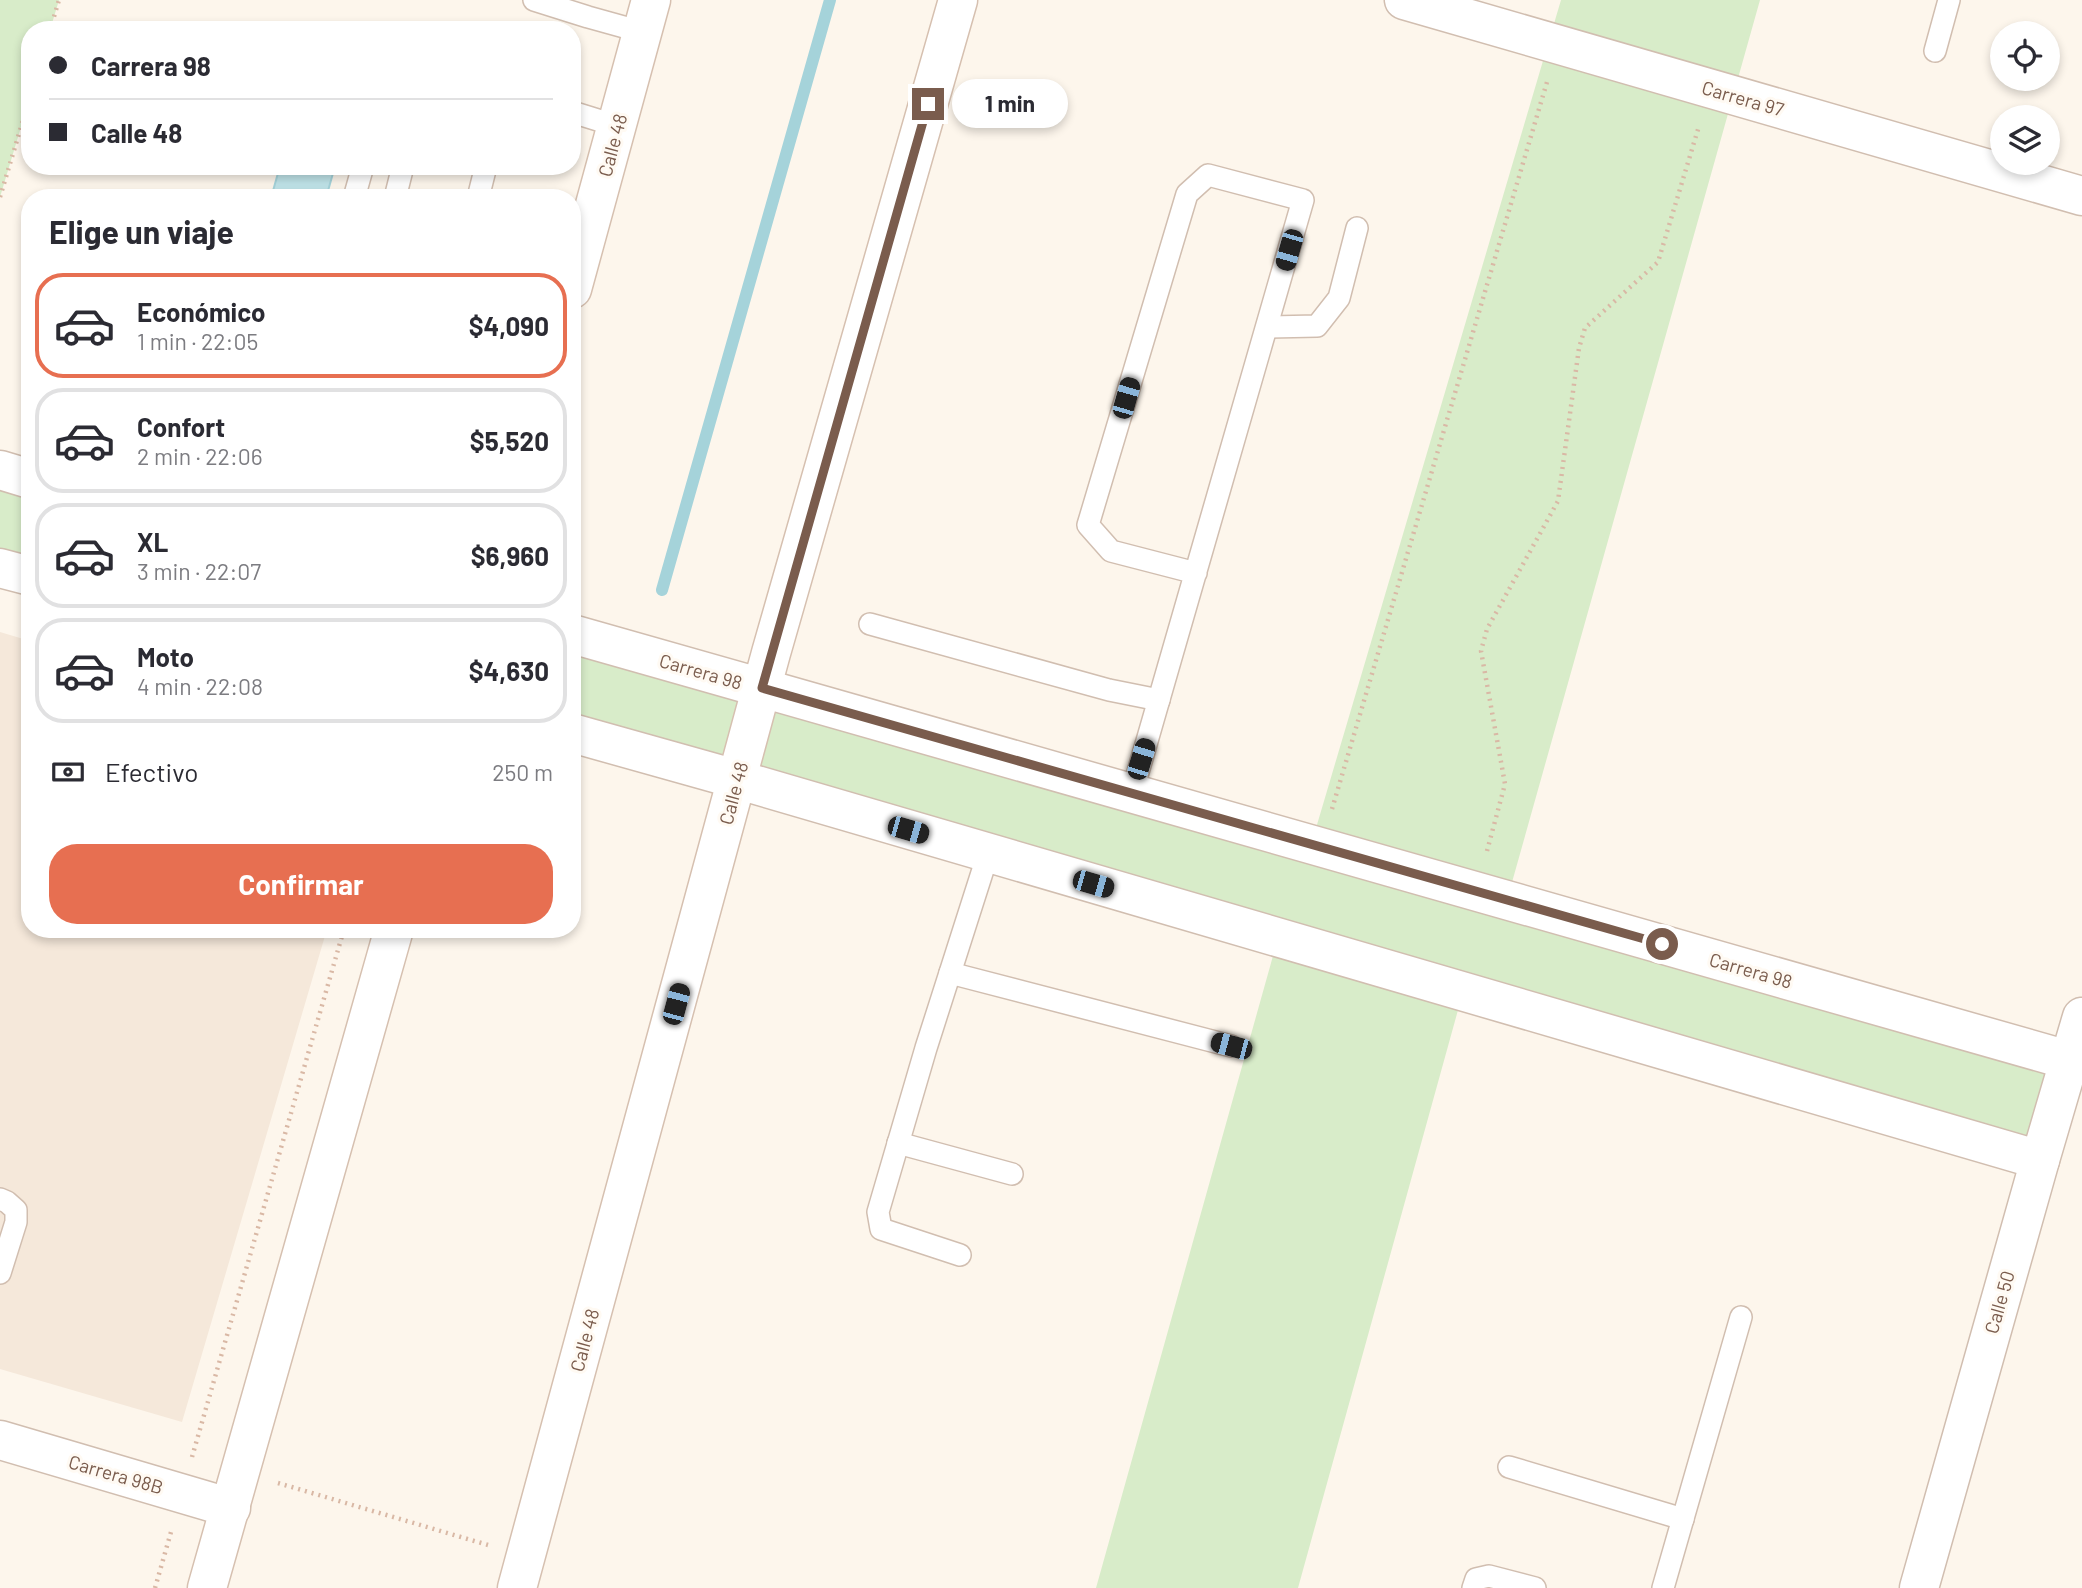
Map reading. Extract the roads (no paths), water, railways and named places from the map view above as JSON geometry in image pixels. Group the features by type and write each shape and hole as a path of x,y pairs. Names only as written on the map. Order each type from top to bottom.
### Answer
{"street":[{"name":"Calle 48","path":"521,1572 736,779 958,0"},
{"name":"Carrera 97","path":"1404,0 2082,196"},
{"name":"Calle 48","path":"581,256 647,16"},
{"path":"0,470 21,476"},
{"path":"0,568 21,574"},
{"name":"Carrera 98","path":"581,637 2076,1062"},
{"path":"581,736 2039,1160"},
{"path":"207,1588 391,938"},
{"name":"Calle 50","path":"1919,1588 2039,1160 2076,1062 2082,1017"},
{"name":"Carrera 98B","path":"0,1440 182,1493 236,1490"}],"lane":[{"path":"534,0 588,18 647,16"},
{"path":"1935,51 1949,0"},
{"path":"581,115 617,126"},
{"path":"1132,793 1196,573 1267,327 1303,200 1208,175 1187,194 1088,525 1111,551 1196,573"},
{"path":"1267,327 1317,326 1339,298 1357,228"},
{"path":"870,624 1109,690 1159,700"},
{"path":"960,1255 881,1229 878,1212 988,854"},
{"path":"950,973 1231,1046"},
{"path":"898,1143 1012,1174"},
{"path":"0,1199 16,1210 16,1222 0,1273"},
{"path":"1663,1588 1741,1317"},
{"path":"1509,1467 1683,1519"},
{"path":"1473,1588 1476,1579 1489,1576 1535,1588"}],"water":[{"path":"277,175 332,175 329,189 274,189"}],"waterway":[{"path":"662,590 830,0"}]}
